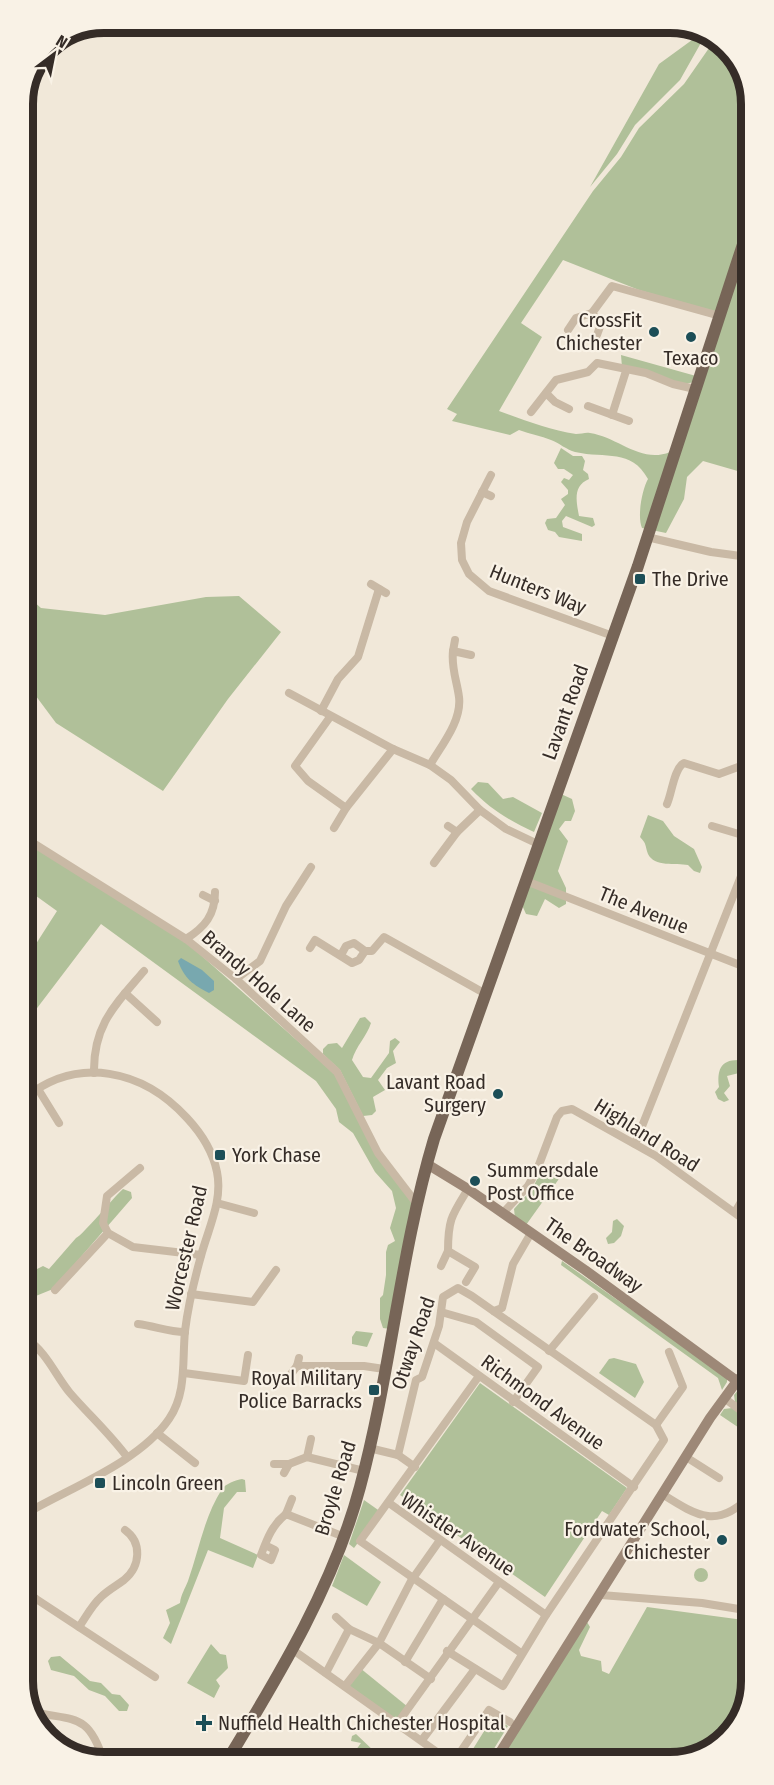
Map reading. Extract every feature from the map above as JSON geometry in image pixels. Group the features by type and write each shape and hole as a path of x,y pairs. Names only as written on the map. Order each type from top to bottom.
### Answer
{"main road":[{"name":"Lavant Road","path":"417,1204 427,1164 484,993 540,845 613,636 741,251"},
{"name":"Broyle Road","path":"232,1752 314,1608 364,1471 417,1204"}],"street":[{"path":"568,330 576,318 592,314 612,286 720,316"},
{"path":"592,314 601,324 597,335"},
{"path":"531,412 556,380 588,372 597,363 646,373 673,384 695,389"},
{"path":"612,415 626,370"},
{"path":"546,393 555,402 569,409"},
{"path":"588,406 629,421"},
{"name":"Hunters Way","path":"491,475 467,522 461,543 462,560 469,574 489,591 613,636"},
{"path":"482,492 491,496"},
{"path":"647,537 711,552 741,556"},
{"path":"321,711 338,678 358,657 379,589"},
{"path":"430,765 452,727 459,708 452,666 455,640"},
{"path":"453,651 471,655"},
{"path":"289,693 330,717 430,765 451,780 480,810 506,829 540,845"},
{"path":"330,717 295,766 308,781 346,808"},
{"path":"334,828 346,808 393,749"},
{"path":"667,804 675,784 675,775 679,766 684,763 718,774 741,766"},
{"path":"434,863 457,832 480,810"},
{"path":"448,826 457,832"},
{"path":"712,826 741,835"},
{"name":"Brandy Hole Lane","path":"33,843 186,939 236,979 337,1072 378,1153 417,1204"},
{"path":"236,979 260,960 286,906 311,867"},
{"path":"635,1144 741,876"},
{"name":"The Avenue","path":"526,881 741,966"},
{"path":"186,939 203,928 215,908 215,896 203,895"},
{"path":"341,955 346,946 354,943 365,951 372,951 384,937 484,993"},
{"path":"310,948 315,940 352,963 359,960 365,951"},
{"path":"420,968 425,960"},
{"path":"94,1073 98,1033 108,1014 144,971"},
{"path":"125,993 157,1022"},
{"name":"Worcester Road","path":"33,1092 67,1076 94,1073 141,1082 163,1096 200,1134 215,1162 219,1183 217,1203 191,1294 185,1332 184,1373 177,1406 157,1433 127,1457 34,1509"},
{"path":"38,1089 59,1123"},
{"name":"Highland Road","path":"504,1213 528,1186 537,1170 557,1117 562,1111 572,1109 635,1144 741,1217"},
{"name":"The Broadway","path":"427,1164 504,1213 737,1381"},
{"path":"140,1168 107,1196 103,1223 108,1233 133,1247 201,1255"},
{"path":"441,1266 448,1251 450,1218 468,1188"},
{"path":"735,1212 741,1202"},
{"path":"217,1203 254,1213"},
{"path":"55,1290 108,1233"},
{"path":"494,1311 502,1308 513,1264 531,1233"},
{"path":"448,1251 475,1266 466,1282"},
{"path":"191,1294 254,1302 276,1270"},
{"name":"Otway Road","path":"398,1455 416,1380 422,1377 434,1344 443,1297 458,1288 656,1425"},
{"path":"549,1351 594,1297"},
{"path":"441,1312 476,1322 538,1367 513,1402"},
{"path":"138,1324 156,1326 168,1332 185,1332"},
{"path":"33,1344 40,1350 70,1393 110,1435 127,1457"},
{"name":"Richmond Avenue","path":"434,1344 634,1487"},
{"path":"447,1651 503,1686 521,1653 664,1440 656,1425 683,1387 669,1352"},
{"path":"184,1373 244,1381 248,1355"},
{"path":"291,1374 298,1362 384,1369"},
{"path":"389,1503 479,1376"},
{"path":"501,1752 662,1494 724,1398 741,1377"},
{"path":"724,1398 741,1411"},
{"path":"157,1433 195,1463"},
{"path":"307,1457 310,1439"},
{"path":"369,1448 398,1455 415,1467"},
{"path":"274,1464 289,1464 307,1457 364,1471"},
{"path":"686,1458 719,1478"},
{"path":"284,1473 289,1464"},
{"path":"662,1494 699,1516 724,1514 741,1501"},
{"path":"265,1545 274,1523 286,1514 292,1499"},
{"name":"Whistler Avenue","path":"413,1578 360,1541 389,1503 546,1615"},
{"path":"286,1514 342,1536"},
{"path":"80,1627 99,1599 125,1580 134,1567 138,1545 133,1535 124,1530"},
{"path":"345,1686 379,1643 413,1578 440,1540"},
{"path":"413,1578 521,1653"},
{"path":"397,1724 498,1582"},
{"path":"601,1595 702,1603 741,1609"},
{"path":"33,1601 35,1598 155,1677"},
{"path":"405,1662 443,1599"},
{"path":"336,1617 349,1629 379,1643 431,1679"},
{"path":"326,1673 349,1629"},
{"path":"292,1650 438,1752"},
{"path":"422,1740 475,1669"},
{"path":"460,1752 489,1710 510,1722"},
{"path":"40,1713 70,1717 82,1723 96,1740 100,1752"}],"green space":[{"path":"692,40 702,41 680,80 635,125 617,154 590,187 659,64"},
{"path":"711,46 732,68 740,90 741,235 717,313 639,290 563,260 521,323 542,337 499,411 556,430 600,435 649,455 670,452 741,262 741,472 703,461 687,477 684,499 666,533 642,528 641,503 648,479 634,463 617,456 575,452 551,440 519,430 510,435 452,421 457,414 447,409 593,191 621,157 639,128 684,84"},
{"path":"621,355 696,376 694,382 685,384 622,367"},
{"path":"561,448 573,456 582,456 585,461 583,470 588,474 589,479 580,485 578,490 577,504 579,516 593,518 595,525 592,527 566,516 562,521 563,527 582,534 582,541 559,537 555,532 548,530 545,523 547,519 556,518 565,505 561,499 568,494 568,490 561,482 564,478 569,480 573,475 564,469 558,469 554,463"},
{"path":"239,596 281,632 228,699 163,791 56,723 33,692 33,601 41,608 105,615 206,597"},
{"path":"478,782 488,783 503,799 513,797 542,813 534,832 485,803 471,789"},
{"path":"561,794 572,799 575,811 571,821 565,821 559,829 568,841 558,871 566,888 566,904 559,908 545,899 537,916 526,914 522,905"},
{"path":"648,815 663,821 674,836 694,849 702,867 700,873 688,865 660,863 651,858 640,837"},
{"path":"33,846 185,941 336,1075 376,1154 414,1202 390,1329 383,1328 380,1319 380,1298 383,1295 386,1275 386,1252 388,1245 395,1241 390,1228 396,1208 392,1191 375,1172 353,1133 339,1122 336,1109 316,1081 101,924 33,1013 33,948 57,911 33,894"},
{"path":"365,1017 371,1023 352,1060 363,1077 371,1078 389,1053 390,1041 395,1038 400,1042 393,1051 396,1063 387,1068 378,1080 385,1090 373,1097 376,1111 372,1115 363,1116 340,1070 323,1054 323,1049 328,1044 337,1043 342,1048 360,1018"},
{"path":"741,1057 741,1072 727,1076 730,1086 724,1093 729,1100 724,1102 718,1099 715,1092 719,1087 719,1071 727,1062 738,1060"},
{"path":"544,1166 561,1176 526,1225 515,1218 514,1209 532,1189"},
{"path":"123,1189 131,1192 132,1198 53,1289 33,1297 33,1271 43,1266 49,1269"},
{"path":"617,1219 624,1226 621,1236 614,1243 608,1244 606,1238 612,1232 613,1221"},
{"path":"562,1261 727,1377 722,1390 718,1378 561,1265"},
{"path":"356,1331 373,1333 367,1347 352,1344 352,1337"},
{"path":"614,1358 636,1364 644,1382 635,1398 599,1373 609,1359"},
{"path":"480,1383 627,1488 609,1515 602,1511 545,1597 400,1495"},
{"path":"741,1386 741,1406 735,1402 734,1395"},
{"path":"732,1408 741,1415 741,1429 720,1415 724,1409"},
{"path":"242,1479 245,1480 246,1492 237,1492 224,1508 220,1538 258,1555 253,1568 208,1550 171,1644 163,1638 170,1623 166,1610 180,1603 206,1522 222,1489"},
{"path":"364,1500 381,1512 354,1548 349,1544"},
{"path":"344,1555 381,1582 367,1606 332,1586"},
{"path":"698,1568 704,1568 708,1575 704,1582 698,1582 694,1578 694,1572"},
{"path":"647,1607 741,1620 740,1695 729,1721 706,1743 670,1752 503,1752 587,1622 590,1627 579,1650 581,1656 601,1661 602,1671 609,1674"},
{"path":"211,1644 220,1654 226,1655 228,1668 216,1680 220,1686 214,1698 187,1683"},
{"path":"60,1656 90,1681 101,1683 112,1694 120,1695 129,1705 127,1711 119,1711 105,1696 89,1690 74,1676 51,1670 48,1661 51,1657"},
{"path":"360,1668 408,1707 397,1720 348,1685"},
{"path":"493,1717 508,1726 492,1752 471,1752"},
{"path":"356,1734 375,1752 354,1752 361,1743 351,1741 352,1736"}],"water":[{"path":"181,958 202,970 214,981 214,990 209,993 190,980 178,961"}],"place":[{"name":"CrossFit Chichester","path":"654,332"},
{"name":"Texaco","path":"691,337"},
{"name":"The Drive","path":"640,579"},
{"name":"Lavant Road Surgery","path":"498,1094"},
{"name":"York Chase","path":"220,1155"},
{"name":"Summersdale Post Office","path":"475,1181"},
{"name":"Royal Military Police Barracks","path":"374,1390"},
{"name":"Lincoln Green","path":"100,1483"},
{"name":"Fordwater School, Chichester","path":"722,1540"},
{"name":"Nuffield Health Chichester Hospital","path":"204,1723"}]}
